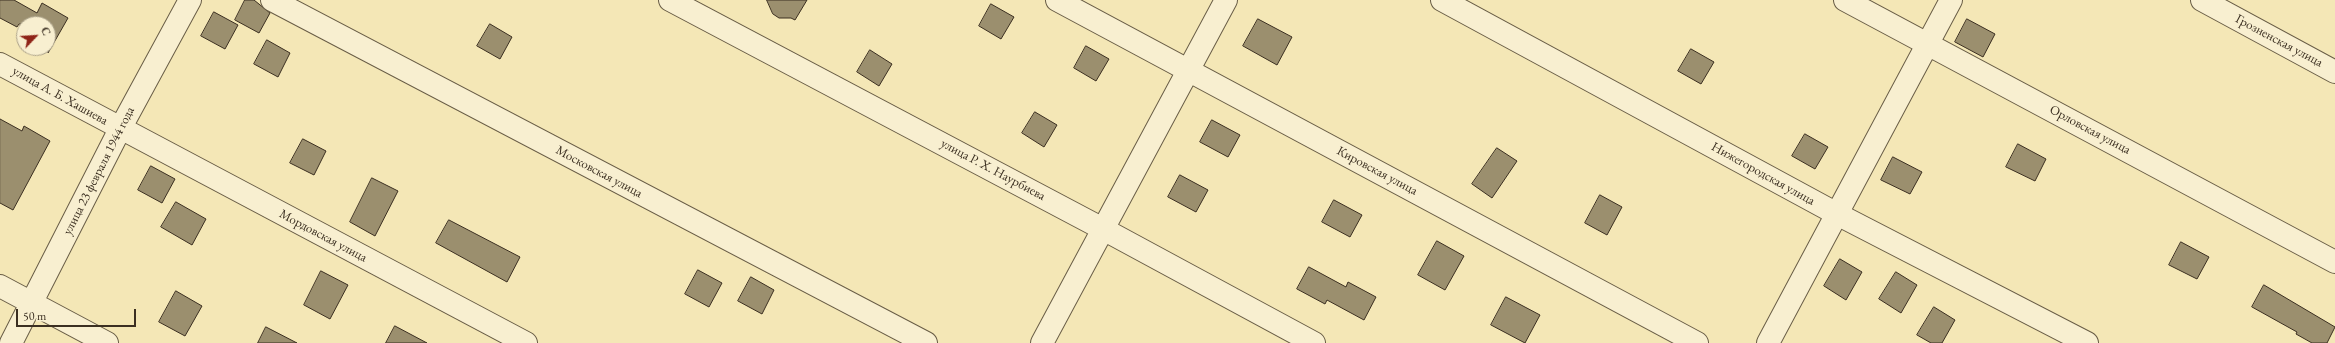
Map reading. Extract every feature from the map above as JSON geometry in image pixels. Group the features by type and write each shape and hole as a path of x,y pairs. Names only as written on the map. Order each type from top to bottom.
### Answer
{"street":[{"name":"улица 23 февраля 1944 года","path":"12,343 120,129 190,0"},
{"name":"Московская улица","path":"272,0 926,343"},
{"name":"улица Р. Х. Наурбиева","path":"670,0 1103,229 1314,343"},
{"name":"Кировская улица","path":"1057,0 1697,343"},
{"path":"1042,343 1226,0"},
{"name":"Нижегородская улица","path":"1442,0 1837,214 2087,343"},
{"name":"Орловская улица","path":"1845,0 1928,43 2335,262"},
{"path":"1768,343 1951,0"},
{"name":"Грозненская улица","path":"2202,0 2335,72"},
{"name":"улица А. Б. Хашиева","path":"0,64 120,129"},
{"name":"Мордовская улица","path":"120,129 526,343"},
{"path":"0,286 107,343"}],"building":[{"path":"0,0 14,0 37,13 42,3 68,18 56,39 56,16 16,16 16,26 0,18"},
{"path":"245,0 254,0 270,13 259,33 235,20"},
{"path":"767,0 807,0 795,20 791,18 779,18 773,14"},
{"path":"991,4 1014,17 1001,39 979,26"},
{"path":"214,12 238,25 225,49 201,36"},
{"path":"1258,19 1292,37 1277,65 1243,46"},
{"path":"1967,19 1995,34 1983,57 1955,42"},
{"path":"490,24 512,37 500,59 477,46"},
{"path":"267,40 290,53 278,77 254,64"},
{"path":"1086,46 1109,59 1096,81 1074,68"},
{"path":"1691,49 1714,62 1701,84 1678,71"},
{"path":"870,50 892,64 879,86 857,72"},
{"path":"1035,112 1057,125 1044,147 1022,133"},
{"path":"0,119 22,131 24,126 50,141 13,210 0,203"},
{"path":"1212,120 1240,135 1228,157 1200,142"},
{"path":"1805,134 1828,147 1815,169 1792,156"},
{"path":"303,139 326,151 314,175 290,163"},
{"path":"2018,144 2046,159 2035,181 2006,167"},
{"path":"1497,148 1517,161 1492,198 1472,184"},
{"path":"1893,157 1922,172 1910,194 1881,180"},
{"path":"151,166 175,179 162,203 138,190"},
{"path":"1180,175 1208,190 1196,212 1168,197"},
{"path":"372,178 398,191 375,236 350,222"},
{"path":"1600,195 1622,207 1607,235 1585,223"},
{"path":"1334,200 1362,215 1350,237 1322,222"},
{"path":"176,202 206,219 192,245 161,227"},
{"path":"449,220 520,257 507,282 436,243"},
{"path":"1437,241 1464,256 1445,290 1418,275"},
{"path":"2181,242 2209,257 2197,279 2169,265"},
{"path":"1840,259 1862,272 1846,300 1824,286"},
{"path":"1309,267 1346,287 1348,282 1376,297 1364,320 1327,300 1325,304 1297,289"},
{"path":"698,270 722,283 709,307 685,294"},
{"path":"321,271 348,285 330,319 304,305"},
{"path":"1896,272 1917,285 1901,313 1879,299"},
{"path":"751,277 774,290 762,314 738,301"},
{"path":"2264,285 2335,327 2327,343 2312,343 2296,334 2297,332 2252,307"},
{"path":"176,291 202,306 185,336 159,322"},
{"path":"1506,297 1540,315 1525,343 1491,325"},
{"path":"1934,307 1955,320 1942,343 1931,343 1917,335"},
{"path":"395,326 427,343 386,343"},
{"path":"266,327 297,343 258,343"}]}
